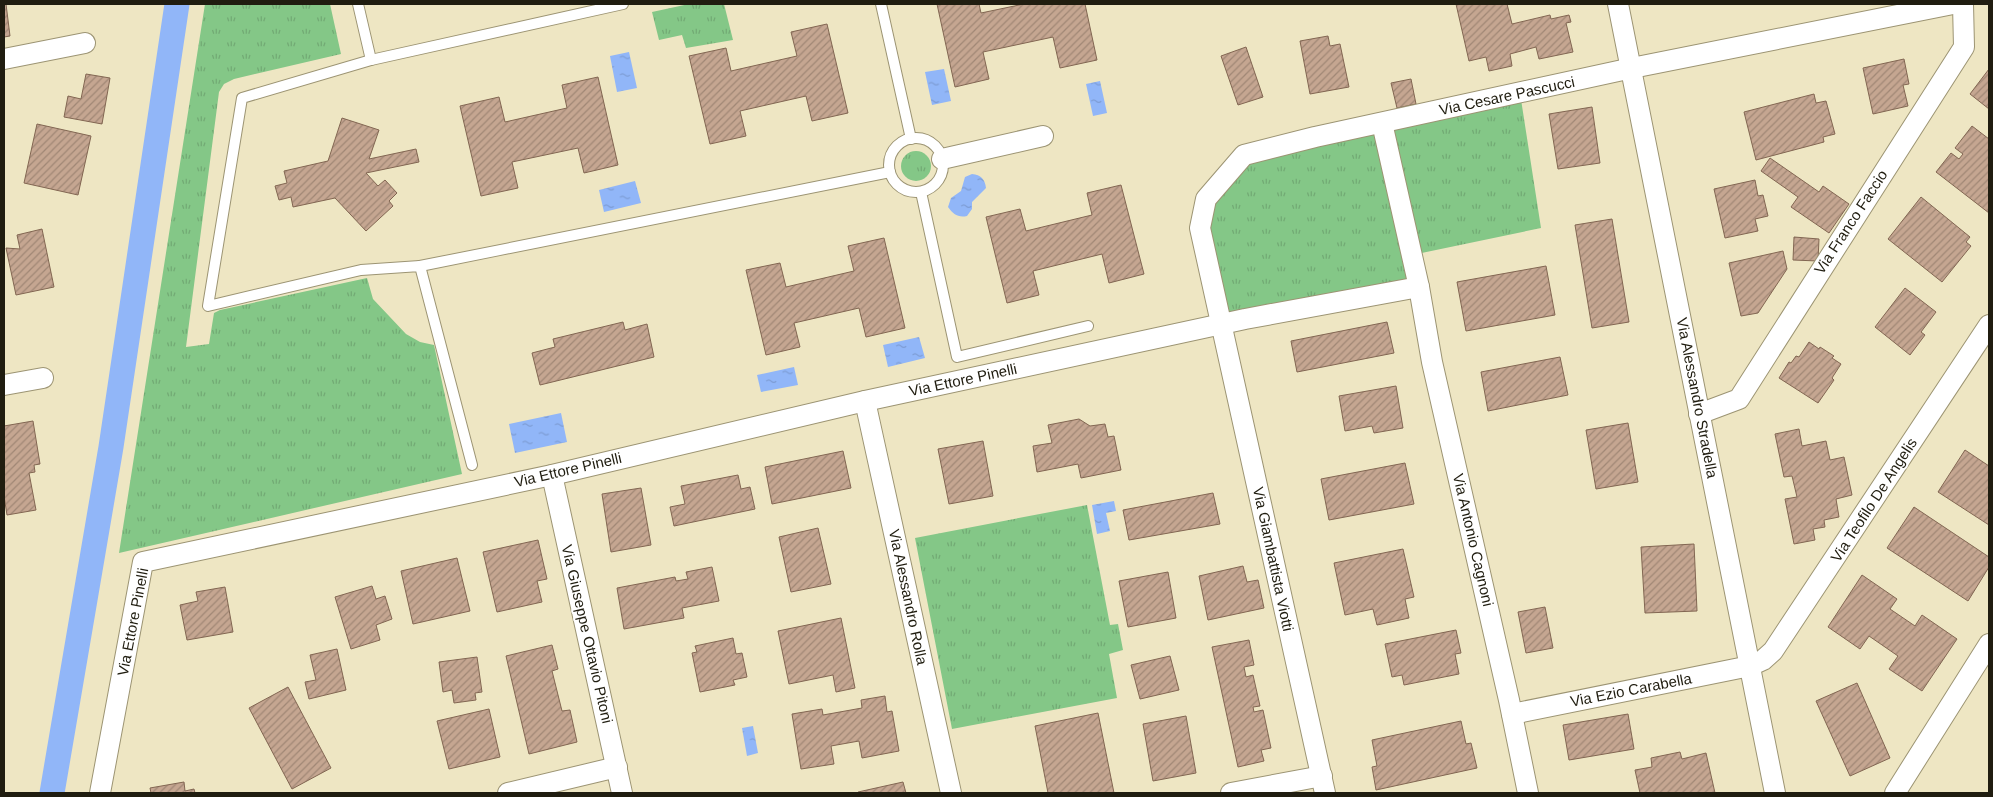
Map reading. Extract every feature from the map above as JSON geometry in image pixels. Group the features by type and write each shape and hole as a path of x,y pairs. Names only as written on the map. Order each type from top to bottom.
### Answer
{"street":[{"name":"Via Alessandro Stradella","path":"1618,4 1775,793"},
{"name":"Via Cesare Pascucci","path":"1222,325 1200,228 1206,199 1244,155 1315,137 1632,68 1954,4"},
{"name":"Via Franco Faccio","path":"1699,414 1739,399 1964,47 1963,4"},
{"path":"4,60 85,43"},
{"name":"Via Antonio Cagnoni","path":"1382,123 1419,287 1432,362 1512,714 1528,793"},
{"path":"942,159 1042,136"},
{"name":"Via Ettore Pinelli","path":"100,793 143,562 552,475 864,401 1222,325 1419,287"},
{"name":"Via Giambattista Viotti","path":"1222,325 1323,785"},
{"name":"Via Teofilo De Angelis","path":"1750,666 1763,660 1773,652 1989,325"},
{"path":"4,385 43,378"},
{"name":"Via Alessandro Rolla","path":"864,401 951,793"},
{"name":"Via Giuseppe Ottavio Pitoni","path":"552,475 622,793"},
{"path":"1895,793 1989,644"},
{"name":"Via Ezio Carabella","path":"1512,714 1750,666"},
{"path":"508,793 617,767"},
{"path":"1231,793 1323,785"}],"lane":[{"path":"358,4 370,60"},
{"path":"623,4 370,60 242,98 208,306 361,270 420,266 890,172"},
{"path":"881,4 910,139"},
{"path":"910,139 922,139 932,144 940,153 942,159 943,165 940,178 931,188 921,192 902,189 893,180 890,172 890,160 896,148 910,139"},
{"path":"921,192 957,357 1088,326"},
{"path":"420,266 472,465"}],"green space":[{"path":"205,4 330,4 341,54 234,79 224,84 219,92 186,347 209,344 214,313 220,310 367,278 373,299 406,334 420,342 434,345 462,474 119,553"},
{"path":"689,4 724,4 733,40 686,48 682,35 659,40 652,12"},
{"path":"1520,93 1541,228 1412,255 1419,287 1221,325 1206,199 1244,155"},
{"path":"916,151 922,152 930,160 930,172 922,180 916,181 910,180 902,172 901,166 902,160 910,152"},
{"path":"1087,505 1110,625 1118,624 1123,650 1109,654 1117,698 952,729 915,538"}],"water":[{"path":"629,52 637,88 617,92 610,56"},
{"path":"944,69 951,101 932,105 925,72"},
{"path":"1100,81 1107,113 1093,116 1086,84"},
{"path":"972,174 982,178 986,188 972,202 972,209 967,216 958,216 948,207 951,198 961,191 965,177"},
{"path":"635,181 641,203 604,212 599,190"},
{"path":"919,337 925,358 888,367 883,345"},
{"path":"794,367 798,385 761,392 757,375"},
{"path":"561,413 567,442 515,453 509,424"},
{"path":"1114,501 1116,511 1106,513 1110,531 1097,534 1092,505"},
{"path":"753,726 758,753 747,756 742,728"}],"building":[{"path":"4,4 6,4 10,36 4,37"},
{"path":"937,4 979,4 981,13 1024,4 1085,4 1097,60 1060,68 1053,37 983,52 989,79 955,87"},
{"path":"1456,4 1507,4 1512,24 1550,15 1551,19 1569,15 1571,22 1566,23 1573,52 1539,59 1536,47 1510,54 1512,66 1489,71 1486,57 1469,61"},
{"path":"827,24 848,113 812,121 806,96 740,111 746,136 710,144 689,56 726,48 731,71 797,56 791,32"},
{"path":"1328,36 1330,46 1340,44 1349,87 1310,94 1300,41"},
{"path":"1246,47 1263,97 1238,105 1221,56"},
{"path":"1904,59 1909,84 1903,85 1908,106 1873,114 1863,68"},
{"path":"1989,69 1989,109 1970,94"},
{"path":"86,74 110,78 102,124 64,117 68,96 81,99"},
{"path":"598,77 618,165 584,173 578,148 512,162 518,188 481,196 460,106 499,97 505,122 567,108 562,85"},
{"path":"1411,79 1416,104 1397,108 1391,83"},
{"path":"1814,94 1816,103 1826,101 1835,134 1823,137 1824,142 1756,160 1744,112"},
{"path":"1592,107 1600,163 1558,169 1549,114"},
{"path":"342,118 379,130 369,159 416,149 419,162 366,173 378,186 385,180 397,193 389,201 393,206 366,231 335,198 293,207 291,197 279,200 275,186 287,183 284,171 328,161"},
{"path":"37,124 91,136 78,195 24,183"},
{"path":"1972,126 1989,139 1989,213 1936,172 1951,153 1959,159 1963,154 1955,148"},
{"path":"1770,158 1819,192 1823,186 1849,204 1829,233 1791,207 1798,197 1761,171"},
{"path":"1755,180 1758,196 1763,195 1768,216 1755,219 1758,231 1725,238 1714,189"},
{"path":"1121,185 1144,274 1109,283 1102,254 1033,271 1039,295 1007,303 986,217 1020,209 1026,231 1092,215 1087,193"},
{"path":"1921,197 1970,237 1966,242 1971,246 1942,282 1888,239"},
{"path":"1612,219 1629,322 1592,328 1575,225"},
{"path":"42,229 54,287 16,295 6,248 20,249 17,235"},
{"path":"1794,237 1819,239 1818,261 1793,260"},
{"path":"884,238 905,328 866,337 859,308 794,323 800,347 766,355 746,270 780,263 786,287 854,271 848,246"},
{"path":"1783,251 1787,269 1758,313 1741,316 1729,263"},
{"path":"1546,266 1555,315 1466,331 1457,282"},
{"path":"1905,288 1936,312 1921,332 1925,335 1910,355 1875,327"},
{"path":"623,322 625,330 647,324 654,357 540,385 532,353 555,347 553,339"},
{"path":"1387,322 1394,353 1297,372 1291,341"},
{"path":"1809,342 1834,356 1832,358 1841,364 1832,378 1834,380 1818,403 1779,378 1789,362 1791,363 1796,356 1799,357"},
{"path":"1560,357 1568,395 1488,411 1481,372"},
{"path":"1396,386 1403,428 1374,433 1372,426 1345,431 1339,396"},
{"path":"1079,419 1090,426 1105,424 1108,437 1114,436 1121,470 1081,478 1078,464 1037,472 1033,446 1052,443 1048,425"},
{"path":"33,421 40,464 34,465 35,472 29,473 36,510 7,515 4,496 4,426"},
{"path":"1628,423 1638,482 1596,489 1586,430"},
{"path":"1799,429 1802,446 1826,441 1830,460 1844,457 1852,495 1836,499 1839,517 1824,520 1825,527 1813,529 1815,540 1794,544 1785,499 1797,497 1792,476 1784,477 1775,434"},
{"path":"983,441 993,496 949,504 938,449"},
{"path":"1965,450 1989,466 1989,525 1938,492"},
{"path":"843,451 851,488 772,504 765,467"},
{"path":"1405,463 1414,504 1329,520 1321,479"},
{"path":"738,475 741,489 750,487 755,509 674,526 670,507 685,504 681,486"},
{"path":"641,488 651,545 611,552 602,494"},
{"path":"1213,493 1220,524 1129,540 1123,510"},
{"path":"1914,507 1989,557 1989,567 1968,601 1887,548"},
{"path":"818,528 831,584 791,592 779,537"},
{"path":"538,540 547,579 537,581 542,602 497,612 483,552"},
{"path":"1694,544 1697,611 1645,613 1641,547"},
{"path":"1403,549 1414,597 1405,599 1409,618 1377,625 1373,609 1345,615 1334,563"},
{"path":"457,558 470,611 413,624 401,571"},
{"path":"1243,566 1247,582 1258,580 1264,608 1208,620 1199,576"},
{"path":"712,567 719,601 682,608 684,618 624,629 617,588 675,577 676,581 688,579 686,572"},
{"path":"1168,572 1176,618 1128,627 1119,581"},
{"path":"1862,575 1897,599 1890,609 1915,626 1922,615 1957,639 1922,691 1889,669 1898,656 1869,636 1860,649 1828,627"},
{"path":"372,586 376,599 385,596 392,619 376,625 380,640 351,649 335,597"},
{"path":"225,587 233,632 187,640 180,605 198,601 196,592"},
{"path":"1545,607 1553,648 1526,653 1518,612"},
{"path":"841,618 855,688 836,692 833,675 789,684 778,631"},
{"path":"1456,630 1461,653 1455,654 1459,674 1404,685 1402,675 1392,677 1385,644"},
{"path":"733,638 736,654 742,653 747,677 733,680 735,685 700,692 692,653 697,652 695,646"},
{"path":"1249,640 1254,665 1244,667 1246,677 1253,675 1260,706 1253,707 1254,712 1263,710 1271,748 1261,750 1264,761 1238,767 1212,647"},
{"path":"552,645 558,669 552,671 562,711 570,710 577,742 529,754 506,656"},
{"path":"337,649 346,690 309,699 305,682 316,680 310,655"},
{"path":"1170,656 1179,690 1140,699 1131,665"},
{"path":"477,657 482,692 475,693 476,700 454,703 452,690 443,692 439,662"},
{"path":"1857,683 1890,758 1850,776 1816,701"},
{"path":"288,687 331,768 292,789 249,708"},
{"path":"885,696 887,712 892,711 899,751 862,758 859,741 831,746 834,764 801,769 792,714 822,709 823,715 862,708 861,700"},
{"path":"489,709 500,757 449,769 437,721"},
{"path":"1098,713 1114,793 1048,793 1035,726"},
{"path":"1628,714 1634,749 1569,760 1563,725"},
{"path":"1186,716 1196,773 1153,781 1143,724"},
{"path":"1461,721 1466,744 1471,743 1477,768 1376,790 1372,767 1377,766 1372,740"},
{"path":"1680,752 1682,759 1706,753 1715,793 1640,793 1635,770 1652,767 1651,758"},
{"path":"184,782 185,791 194,789 195,793 151,793 150,788"},
{"path":"903,782 906,793 858,793 858,792"}],"waterway":[{"path":"52,793 111,447 177,4"}]}
